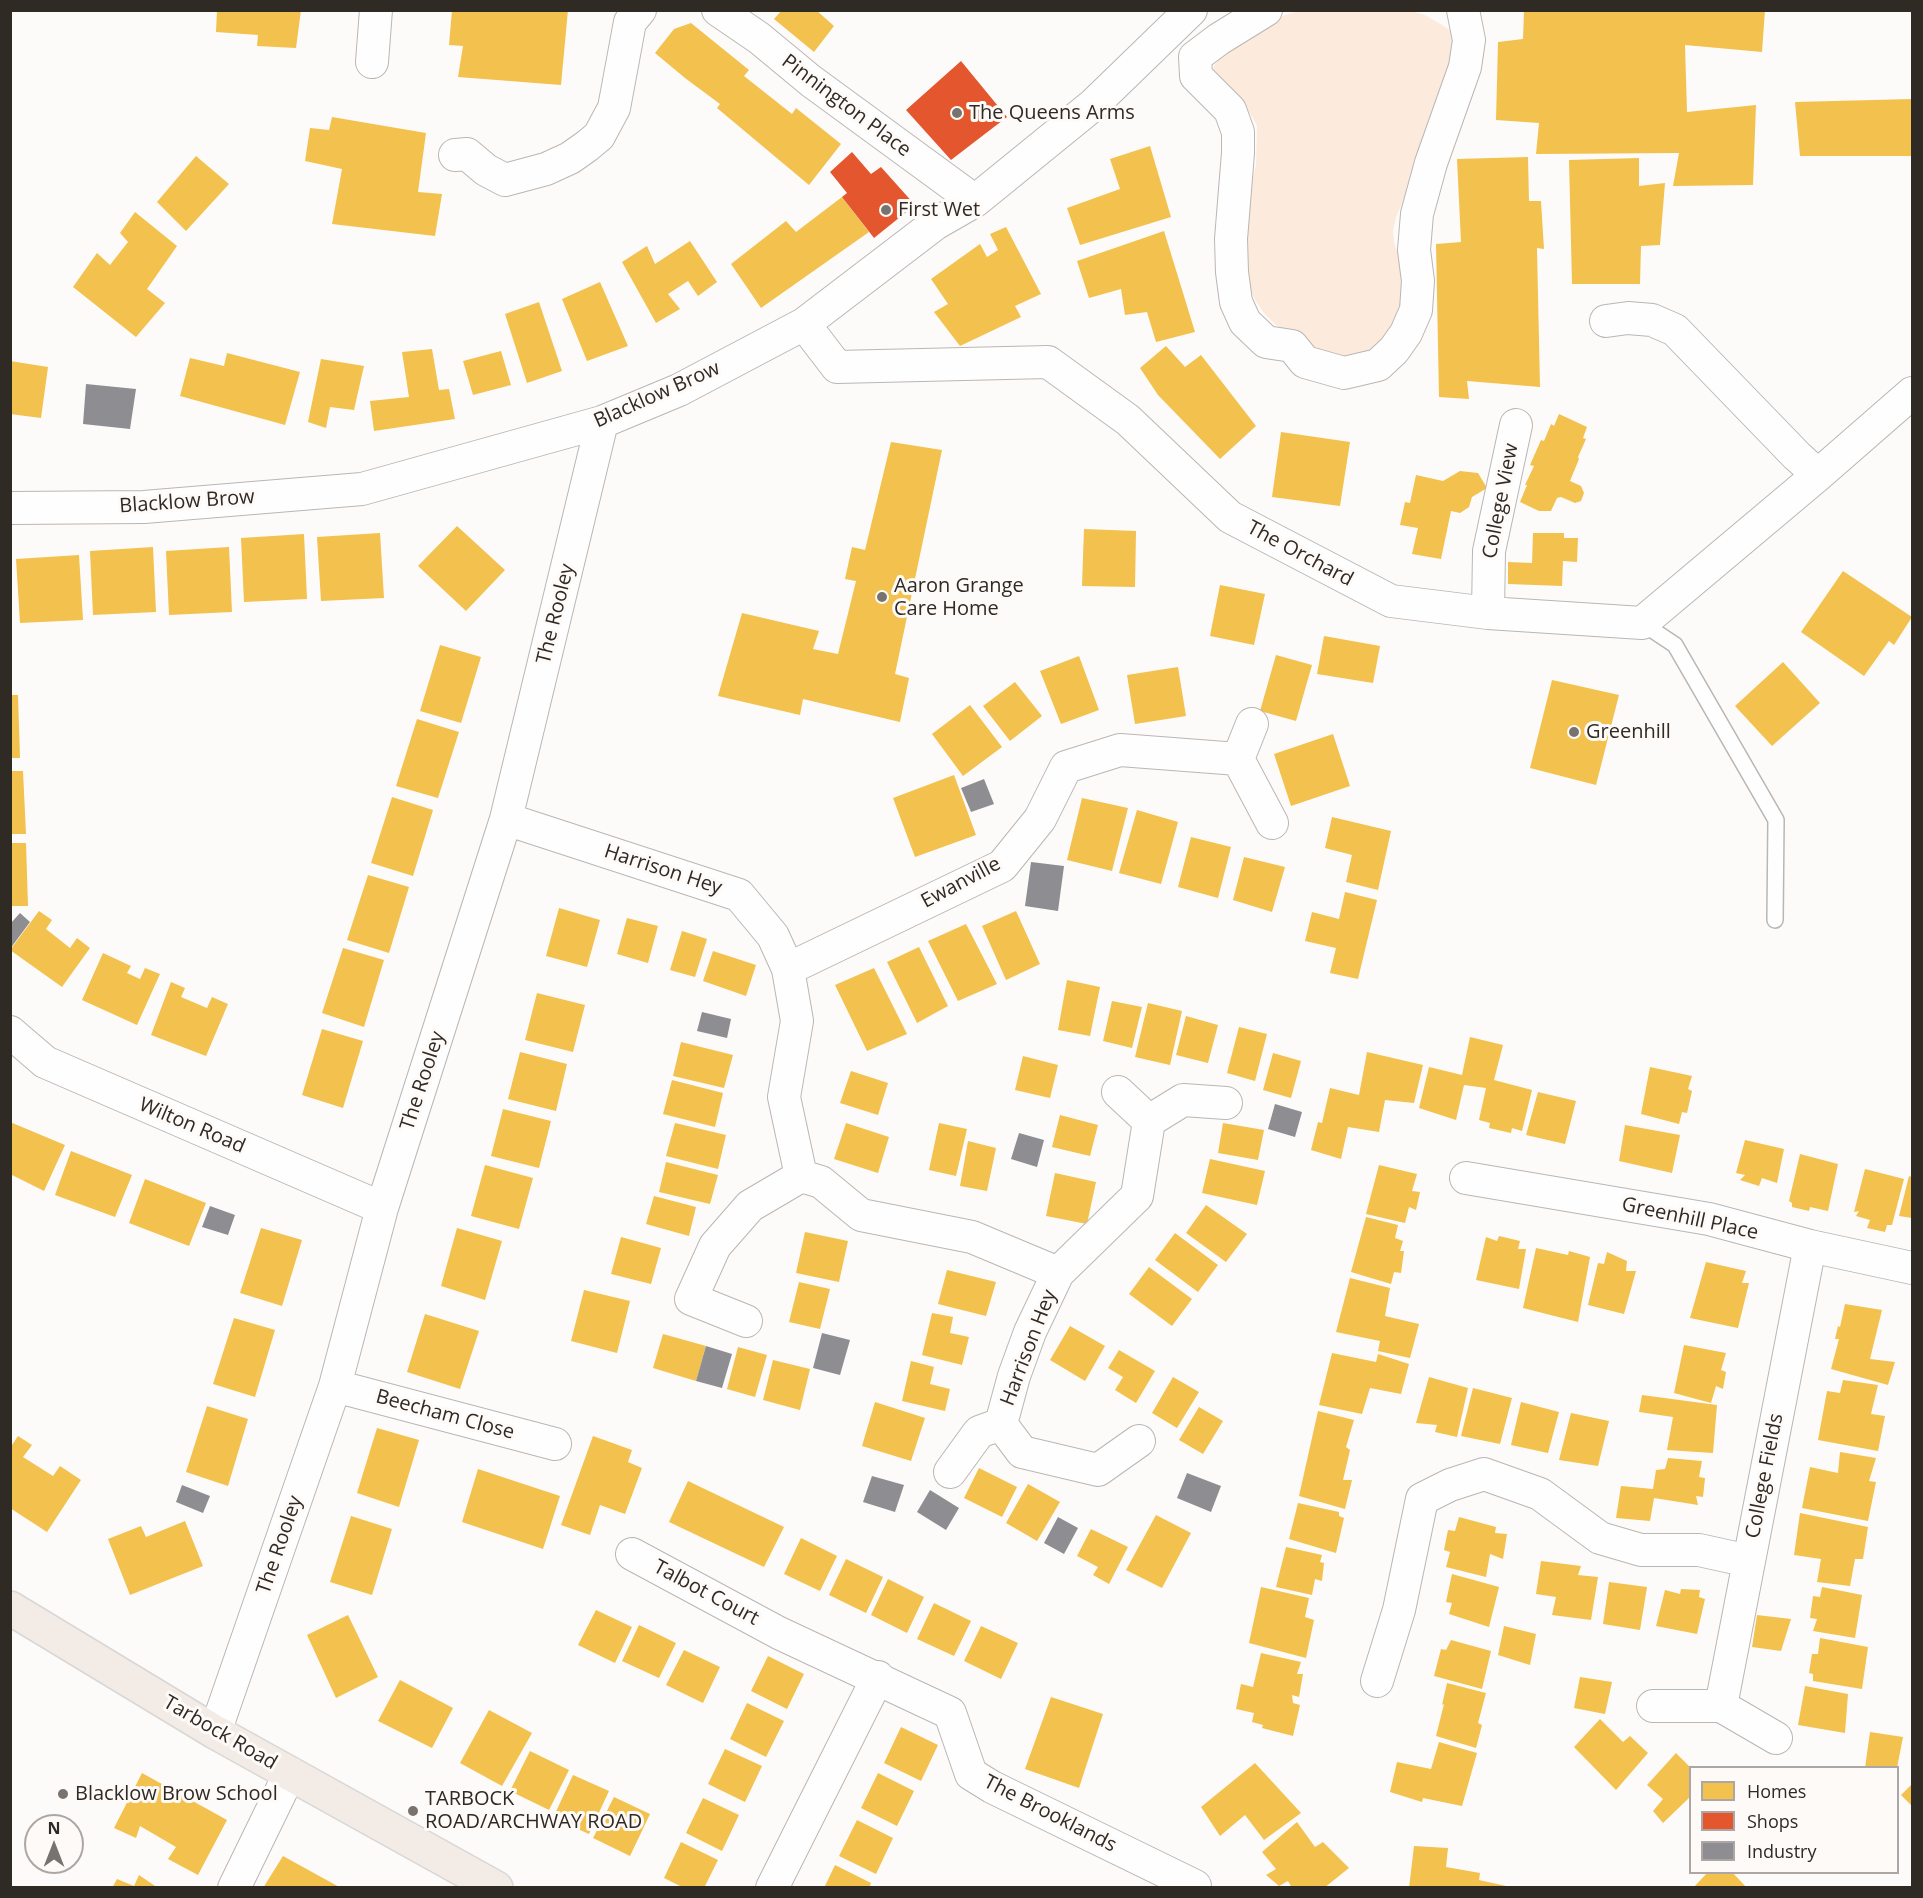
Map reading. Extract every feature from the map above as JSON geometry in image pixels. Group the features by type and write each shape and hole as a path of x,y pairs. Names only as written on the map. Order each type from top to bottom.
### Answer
{"main road":[{"name":"Tarbock Road","path":"10,1608 215,1732 496,1887"}],"street":[{"path":"372,62 376,10"},
{"path":"454,155 467,154 486,170 505,180 546,169 570,158 587,146 598,136 614,108 630,22 640,10"},
{"name":"Pinnington Place","path":"718,10 759,38 811,81 975,201"},
{"name":"Blacklow Brow","path":"10,508 144,507 362,489 602,422 679,390 804,324 935,224 975,201 1093,105 1191,10"},
{"path":"1244,16 1195,57 1196,76 1230,111 1238,132 1231,239 1236,302 1245,322 1266,342 1292,346 1305,362 1344,373 1378,365 1394,350 1406,333 1416,310 1418,281 1414,250 1417,214 1431,163 1465,66 1469,40 1463,10"},
{"path":"1606,321 1628,318 1652,320 1675,330 1818,476"},
{"name":"The Orchard","path":"804,324 837,368 1048,362 1128,420 1230,517 1391,601 1488,613 1642,623"},
{"path":"1642,623 1818,476 1912,393"},
{"name":"The Rooley","path":"215,1732 335,1386 382,1208 506,819 602,422"},
{"name":"College View","path":"1488,613 1489,551 1516,425"},
{"path":"1252,724 1238,759 1272,823"},
{"name":"Ewanville","path":"788,969 1002,866 1040,819 1066,767 1120,750 1238,759"},
{"name":"Harrison Hey","path":"506,819 739,895 773,936 788,969 798,1022 783,1097 801,1176 821,1182 861,1215 972,1237 1058,1273"},
{"name":"Wilton Road","path":"10,1032 45,1062 382,1208"},
{"path":"1118,1092 1149,1121 1183,1100 1227,1102"},
{"name":"Harrison Hey","path":"1001,1424 1014,1376 1030,1332 1058,1273 1137,1196 1149,1121"},
{"path":"746,1321 691,1299 715,1246 750,1206 801,1176"},
{"name":"Greenhill Place","path":"1466,1178 1709,1219 1810,1246 1912,1268"},
{"name":"College Fields","path":"1721,1706 1810,1246"},
{"name":"Beecham Close","path":"335,1386 555,1444"},
{"name":"Harrison Hey","path":"1001,1424 1022,1452 1098,1470 1139,1441"},
{"name":"Harrison Hey","path":"950,1472 979,1432 1001,1424"},
{"path":"1377,1681 1399,1610 1422,1499 1450,1485 1484,1474 1540,1494 1600,1538 1641,1550 1699,1550 1749,1561"},
{"name":"Talbot Court","path":"632,1554 779,1633"},
{"name":"The Brooklands","path":"779,1633 878,1677 950,1713 970,1774 992,1787 1195,1886"},
{"path":"771,1887 878,1677"},
{"path":"1653,1706 1721,1706 1776,1738"},
{"path":"234,1887 290,1773"}],"lane":[{"path":"1642,623 1675,645 1776,820 1775,920"}],"shaded area":[{"path":"1300,11 1411,11 1425,15 1442,25 1454,33 1458,41 1393,231 1404,274 1402,308 1391,333 1369,353 1356,358 1328,357 1276,325 1255,300 1244,270 1248,199 1256,165 1257,126 1241,101 1213,72 1214,66 1228,48 1285,15"}],"building: Homes":[{"path":"217,10 301,10 296,48 257,46 258,35 216,32"},
{"path":"452,10 568,10 561,85 458,77 463,46 449,45"},
{"path":"782,10 816,10 834,26 814,52 774,19"},
{"path":"1524,10 1765,10 1762,52 1685,45 1687,112 1756,105 1753,185 1673,186 1679,153 1536,154 1539,123 1496,120 1498,42 1523,39"},
{"path":"691,23 749,70 744,76 792,114 796,108 841,144 809,185 717,108 720,104 655,53 674,29"},
{"path":"1912,99 1912,156 1800,156 1795,102"},
{"path":"332,117 426,133 418,192 442,194 435,236 332,224 342,169 305,161 310,128 329,130"},
{"path":"1150,146 1171,217 1080,245 1067,208 1120,189 1110,159"},
{"path":"196,156 229,184 186,231 157,202"},
{"path":"1528,157 1529,201 1541,201 1544,249 1537,248 1540,387 1467,381 1469,399 1439,397 1436,244 1461,242 1457,159"},
{"path":"1639,158 1639,186 1665,183 1660,245 1641,246 1640,284 1572,284 1569,160"},
{"path":"842,197 869,232 761,308 731,264 786,221 796,232"},
{"path":"135,212 177,246 147,289 165,303 136,337 73,287 97,253 110,265 128,242 120,233"},
{"path":"1006,227 1041,294 1015,306 1021,317 960,346 934,312 948,304 931,279 980,244 987,257 998,250 990,234"},
{"path":"1164,231 1195,332 1156,342 1147,312 1125,315 1121,289 1089,298 1077,261"},
{"path":"690,241 717,282 698,296 688,281 668,294 680,309 656,323 622,262 647,246 655,264"},
{"path":"600,282 628,346 587,361 562,299"},
{"path":"539,302 562,371 527,383 505,314"},
{"path":"1166,346 1185,367 1201,355 1256,426 1220,459 1158,395 1140,368"},
{"path":"432,349 439,390 449,389 455,419 374,431 370,401 409,397 402,352"},
{"path":"501,351 511,385 473,395 463,361"},
{"path":"227,353 300,372 285,425 180,396 190,358 224,366"},
{"path":"321,359 364,366 354,410 330,407 326,428 308,422"},
{"path":"10,361 48,367 41,418 10,414"},
{"path":"1559,414 1587,427 1583,438 1586,439 1570,481 1581,486 1584,493 1581,501 1575,503 1561,497 1557,498 1551,511 1539,511 1520,502 1534,466 1530,465 1541,440 1544,441 1551,424 1554,426"},
{"path":"1281,432 1350,442 1340,506 1272,497"},
{"name":"Aaron Grange Care Home","path":"891,442 942,450 895,674 909,678 900,722 803,699 800,715 718,696 742,613 819,631 813,649 838,654 856,581 845,579 852,547 865,550"},
{"path":"1460,471 1478,473 1487,488 1472,497 1469,507 1460,513 1451,511 1441,559 1412,554 1418,528 1400,525 1405,502 1410,503 1416,475 1443,481"},
{"path":"457,526 505,570 466,611 418,566"},
{"path":"1084,529 1136,531 1135,587 1082,586"},
{"path":"380,533 384,598 321,601 317,537"},
{"path":"1533,533 1564,533 1564,538 1578,538 1577,562 1563,561 1562,586 1508,584 1508,562 1532,563"},
{"path":"304,534 307,599 244,602 241,538"},
{"path":"153,547 156,612 93,615 90,551"},
{"path":"229,547 232,612 169,615 166,551"},
{"path":"79,555 83,620 20,623 16,559"},
{"path":"1843,571 1912,617 1894,645 1889,641 1864,676 1801,632"},
{"path":"1220,585 1265,594 1254,645 1210,636"},
{"path":"1324,636 1380,646 1373,683 1317,674"},
{"path":"440,645 481,657 461,723 420,711"},
{"path":"1276,655 1312,665 1296,721 1260,711"},
{"path":"1079,656 1099,710 1061,724 1040,671"},
{"path":"1783,662 1820,703 1772,746 1735,706"},
{"path":"1178,667 1186,716 1135,724 1127,675"},
{"name":"Greenhill","path":"1552,680 1619,695 1596,785 1530,768"},
{"path":"1015,682 1042,716 1010,741 983,706"},
{"path":"10,695 18,695 20,758 10,758"},
{"path":"970,705 1002,747 963,776 932,734"},
{"path":"417,719 459,732 438,798 396,786"},
{"path":"1333,734 1350,786 1291,806 1274,754"},
{"path":"10,771 23,771 26,834 10,834"},
{"path":"954,775 976,835 915,857 893,798"},
{"path":"392,797 433,810 413,876 371,863"},
{"path":"1082,798 1128,808 1112,871 1067,860"},
{"path":"1137,810 1178,822 1161,884 1119,873"},
{"path":"1332,817 1391,831 1378,890 1346,882 1352,855 1325,848"},
{"path":"1191,837 1231,847 1218,898 1178,887"},
{"path":"10,843 26,843 28,906 10,906"},
{"path":"1244,857 1285,867 1272,912 1233,900"},
{"path":"368,875 409,887 389,953 347,940"},
{"path":"1345,892 1377,900 1358,979 1330,973 1336,948 1305,941 1312,912 1339,919"},
{"path":"559,908 600,920 587,967 546,956"},
{"path":"39,911 52,920 46,929 70,948 77,938 90,948 62,987 10,950"},
{"path":"1016,911 1040,964 1006,980 982,926"},
{"path":"627,918 658,926 648,963 617,954"},
{"path":"966,924 997,984 958,1001 928,941"},
{"path":"682,931 707,939 695,977 670,970"},
{"path":"919,947 948,1006 917,1023 887,962"},
{"path":"343,948 384,960 364,1027 322,1013"},
{"path":"713,951 756,965 746,996 703,981"},
{"path":"103,953 131,966 127,973 140,979 145,968 160,974 137,1025 82,1000"},
{"path":"874,968 907,1034 867,1051 835,985"},
{"path":"1067,980 1100,987 1090,1036 1058,1030"},
{"path":"171,982 185,988 181,997 207,1008 212,997 228,1004 206,1056 151,1035"},
{"path":"537,993 585,1005 573,1052 525,1040"},
{"path":"1112,1001 1142,1007 1132,1048 1103,1041"},
{"path":"1148,1003 1182,1011 1170,1065 1135,1057"},
{"path":"1186,1016 1218,1025 1208,1063 1176,1055"},
{"path":"1239,1027 1267,1034 1255,1081 1227,1073"},
{"path":"322,1029 363,1041 343,1108 302,1095"},
{"path":"1470,1037 1503,1045 1494,1080 1532,1090 1522,1131 1512,1128 1511,1133 1489,1128 1490,1123 1479,1120 1486,1088 1464,1085 1456,1120 1419,1108 1429,1067 1462,1075"},
{"path":"681,1042 733,1055 724,1088 673,1076"},
{"path":"520,1052 567,1064 556,1111 508,1099"},
{"path":"1367,1052 1423,1065 1414,1103 1385,1100 1379,1132 1348,1127 1341,1159 1311,1150 1318,1122 1322,1123 1330,1088 1359,1095"},
{"path":"1273,1053 1301,1061 1291,1098 1263,1090"},
{"path":"1023,1056 1058,1065 1050,1098 1015,1090"},
{"path":"1650,1067 1692,1076 1688,1089 1692,1091 1687,1113 1682,1112 1679,1124 1641,1114"},
{"path":"851,1071 888,1083 878,1115 840,1103"},
{"path":"672,1080 723,1093 715,1127 663,1114"},
{"path":"1538,1092 1576,1101 1565,1144 1526,1135"},
{"path":"503,1109 551,1121 539,1168 491,1156"},
{"path":"1060,1115 1098,1125 1090,1156 1052,1147"},
{"path":"10,1122 65,1145 44,1191 10,1174"},
{"path":"675,1123 726,1135 718,1169 666,1156"},
{"path":"846,1123 889,1137 878,1173 834,1159"},
{"path":"939,1123 967,1129 956,1176 929,1170"},
{"path":"1223,1123 1264,1130 1258,1160 1218,1153"},
{"path":"1625,1125 1680,1135 1672,1173 1619,1161"},
{"path":"1745,1140 1784,1149 1777,1183 1762,1178 1759,1186 1740,1180 1745,1175 1736,1173"},
{"path":"968,1141 996,1148 987,1191 960,1186"},
{"path":"71,1151 132,1175 115,1217 55,1195"},
{"path":"1800,1154 1838,1164 1828,1211 1810,1207 1809,1211 1792,1207 1789,1201"},
{"path":"1210,1159 1265,1171 1257,1205 1202,1193"},
{"path":"666,1162 718,1175 710,1204 659,1192"},
{"path":"485,1165 533,1178 519,1229 471,1216"},
{"path":"1379,1165 1417,1174 1412,1191 1420,1192 1416,1210 1409,1207 1405,1223 1366,1214"},
{"path":"1865,1169 1904,1179 1892,1225 1887,1225 1885,1232 1867,1228 1870,1220 1856,1216 1859,1211 1854,1212"},
{"path":"1055,1173 1096,1182 1087,1224 1046,1216"},
{"path":"1909,1176 1912,1177 1912,1218 1899,1216"},
{"path":"145,1179 206,1203 189,1246 129,1223"},
{"path":"654,1196 696,1207 689,1236 646,1224"},
{"path":"1206,1205 1247,1234 1226,1262 1186,1233"},
{"path":"1366,1217 1398,1225 1395,1238 1403,1241 1400,1251 1404,1251 1401,1273 1394,1272 1391,1284 1351,1272"},
{"path":"261,1228 302,1240 282,1306 240,1293"},
{"path":"457,1228 502,1241 485,1300 441,1286"},
{"path":"805,1232 848,1241 839,1282 796,1273"},
{"path":"1175,1233 1218,1265 1198,1292 1155,1260"},
{"path":"1499,1236 1520,1241 1518,1249 1526,1249 1519,1289 1476,1280 1486,1237 1497,1241"},
{"path":"621,1237 661,1248 651,1284 611,1274"},
{"path":"1536,1248 1568,1255 1569,1251 1590,1257 1578,1322 1523,1308"},
{"path":"1607,1252 1627,1261 1626,1271 1636,1271 1624,1314 1588,1305 1598,1263 1604,1264"},
{"path":"1706,1262 1746,1271 1742,1283 1749,1283 1738,1328 1690,1318"},
{"path":"1149,1267 1192,1299 1172,1326 1129,1294"},
{"path":"947,1270 996,1282 986,1316 938,1304"},
{"path":"1350,1278 1390,1288 1385,1316 1419,1324 1410,1358 1378,1351 1380,1341 1336,1332"},
{"path":"799,1282 830,1289 820,1329 789,1322"},
{"path":"584,1290 630,1301 617,1353 571,1341"},
{"path":"1845,1304 1882,1310 1870,1359 1895,1362 1888,1385 1831,1369 1839,1339 1835,1339"},
{"path":"932,1313 953,1317 950,1333 969,1337 962,1365 922,1355"},
{"path":"425,1314 479,1331 460,1389 407,1372"},
{"path":"234,1318 275,1330 255,1397 213,1384"},
{"path":"1070,1326 1105,1346 1085,1381 1050,1360"},
{"path":"663,1334 706,1346 696,1381 653,1368"},
{"path":"1684,1345 1726,1353 1721,1370 1726,1372 1723,1389 1716,1386 1711,1403 1674,1393"},
{"path":"738,1347 767,1355 755,1397 727,1389"},
{"path":"1119,1350 1155,1371 1136,1403 1115,1390 1123,1377 1108,1368"},
{"path":"1332,1353 1376,1362 1378,1354 1409,1364 1401,1394 1370,1388 1362,1414 1319,1405"},
{"path":"773,1360 810,1369 800,1410 763,1400"},
{"path":"911,1361 934,1367 930,1384 950,1389 945,1411 902,1401"},
{"path":"1173,1377 1199,1392 1177,1428 1152,1413"},
{"path":"1429,1377 1468,1388 1457,1437 1435,1432 1437,1425 1416,1423"},
{"path":"1843,1380 1878,1385 1871,1414 1885,1416 1878,1451 1818,1440 1827,1391 1840,1393"},
{"path":"1473,1388 1512,1398 1500,1444 1461,1436"},
{"path":"1642,1395 1717,1405 1713,1453 1667,1450 1673,1417 1639,1412"},
{"path":"875,1402 925,1418 911,1461 862,1446"},
{"path":"1521,1402 1559,1412 1548,1453 1511,1445"},
{"path":"207,1406 248,1419 228,1486 186,1472"},
{"path":"1199,1407 1223,1421 1203,1454 1179,1440"},
{"path":"1318,1411 1354,1420 1346,1447 1350,1450 1343,1480 1352,1480 1345,1509 1299,1496"},
{"path":"1571,1413 1609,1421 1598,1466 1559,1460"},
{"path":"377,1428 419,1440 399,1507 357,1493"},
{"path":"18,1436 32,1445 23,1457 53,1476 60,1466 81,1480 47,1532 10,1508 10,1448"},
{"path":"593,1436 632,1450 628,1462 642,1468 625,1514 600,1505 590,1535 561,1525"},
{"path":"1840,1452 1876,1458 1869,1481 1876,1482 1868,1521 1802,1508 1810,1467 1838,1473"},
{"path":"1668,1458 1702,1461 1699,1477 1705,1478 1703,1497 1696,1496 1698,1505 1654,1498 1650,1521 1616,1518 1621,1486 1653,1489 1656,1470 1665,1469"},
{"path":"979,1468 1017,1487 1002,1517 964,1498"},
{"path":"478,1469 560,1496 543,1549 462,1522"},
{"path":"688,1481 784,1527 764,1567 669,1522"},
{"path":"1028,1484 1060,1502 1037,1541 1006,1523"},
{"path":"1298,1503 1339,1512 1339,1516 1344,1518 1336,1553 1289,1539"},
{"path":"1800,1513 1868,1527 1863,1559 1855,1559 1850,1586 1817,1582 1821,1559 1794,1555"},
{"path":"1156,1515 1191,1533 1162,1588 1126,1570"},
{"path":"351,1516 392,1529 372,1595 330,1582"},
{"path":"1459,1517 1496,1527 1495,1533 1507,1534 1503,1559 1490,1554 1486,1577 1446,1567 1450,1552 1444,1550 1448,1530 1455,1531"},
{"path":"185,1521 203,1566 130,1595 108,1539 141,1526 146,1537"},
{"path":"1091,1529 1128,1547 1109,1584 1093,1575 1098,1567 1077,1556"},
{"path":"801,1538 837,1556 820,1591 784,1574"},
{"path":"1286,1547 1322,1555 1320,1562 1324,1563 1322,1581 1315,1579 1312,1595 1276,1587"},
{"path":"846,1559 883,1577 866,1613 829,1595"},
{"path":"1541,1561 1581,1566 1578,1575 1598,1577 1591,1620 1552,1615 1556,1597 1536,1594"},
{"path":"1452,1574 1499,1587 1489,1627 1449,1614 1452,1603 1446,1602"},
{"path":"888,1579 924,1597 907,1633 871,1615"},
{"path":"1609,1582 1647,1587 1640,1630 1603,1624"},
{"path":"1261,1587 1309,1598 1305,1617 1314,1620 1306,1658 1249,1643"},
{"path":"1822,1587 1862,1595 1855,1638 1813,1631 1817,1619 1810,1618 1813,1596 1820,1597"},
{"path":"1681,1589 1700,1590 1699,1597 1705,1599 1697,1634 1656,1626 1665,1590 1680,1594"},
{"path":"934,1603 971,1621 954,1656 917,1639"},
{"path":"596,1610 632,1627 615,1663 578,1645"},
{"path":"348,1615 378,1677 336,1698 307,1635"},
{"path":"1757,1615 1791,1619 1781,1651 1752,1647"},
{"path":"639,1625 676,1643 659,1678 622,1661"},
{"path":"981,1626 1018,1643 1001,1679 964,1661"},
{"path":"1504,1626 1536,1634 1530,1665 1498,1655"},
{"path":"1820,1638 1868,1647 1862,1689 1813,1681 1813,1674 1809,1673 1812,1654 1818,1654"},
{"path":"1451,1640 1491,1651 1482,1689 1434,1676 1441,1649 1446,1650"},
{"path":"684,1650 720,1667 703,1703 666,1685"},
{"path":"1261,1653 1301,1662 1297,1674 1303,1674 1299,1697 1292,1695 1293,1703 1300,1705 1293,1736 1262,1728 1263,1725 1252,1722 1254,1713 1236,1709 1241,1684 1253,1687"},
{"path":"768,1656 804,1674 787,1709 751,1691"},
{"path":"1580,1677 1612,1682 1605,1714 1574,1708"},
{"path":"400,1680 453,1708 432,1748 378,1721"},
{"path":"1447,1683 1486,1693 1478,1723 1482,1725 1476,1748 1436,1736"},
{"path":"1805,1686 1848,1694 1845,1733 1798,1725"},
{"path":"1051,1697 1103,1714 1079,1788 1025,1769"},
{"path":"747,1703 784,1721 766,1757 730,1739"},
{"path":"489,1710 532,1733 502,1786 460,1763"},
{"path":"1600,1719 1623,1742 1630,1736 1648,1753 1616,1790 1574,1747"},
{"path":"901,1727 938,1745 921,1781 884,1763"},
{"path":"1870,1732 1903,1737 1897,1766 1865,1766"},
{"path":"1439,1742 1477,1753 1462,1806 1423,1798 1422,1802 1390,1792 1397,1762 1431,1769"},
{"path":"725,1749 762,1766 745,1802 708,1784"},
{"path":"530,1751 569,1770 549,1810 510,1791"},
{"path":"1676,1753 1689,1766 1689,1798 1663,1823 1653,1811 1663,1799 1647,1785"},
{"path":"1255,1763 1301,1813 1264,1840 1245,1815 1220,1836 1201,1807"},
{"path":"142,1773 227,1820 198,1875 168,1859 176,1847 140,1826 136,1838 114,1828"},
{"path":"878,1773 914,1791 897,1826 861,1808"},
{"path":"573,1775 609,1791 589,1834 553,1818"},
{"path":"1912,1784 1912,1806 1901,1795"},
{"path":"614,1797 650,1814 630,1856 593,1838"},
{"path":"703,1798 739,1815 722,1851 686,1833"},
{"path":"857,1820 893,1838 876,1874 839,1856"},
{"path":"1297,1822 1315,1847 1323,1842 1349,1868 1324,1888 1292,1888 1288,1881 1279,1886 1266,1875 1276,1869 1262,1852"},
{"path":"681,1842 718,1860 704,1888 684,1888 664,1878"},
{"path":"1414,1846 1448,1848 1446,1867 1480,1873 1479,1880 1515,1888 1409,1888"},
{"path":"283,1856 341,1888 263,1888"},
{"path":"835,1865 871,1883 869,1888 824,1888"},
{"path":"1706,1874 1734,1874 1747,1888 1693,1888"},
{"path":"139,1875 158,1888 112,1888 117,1879 134,1886"}],"building: Shops":[{"name":"The Queens Arms","path":"961,61 1007,117 951,160 906,110"},
{"path":"852,152 871,174 881,167 915,205 874,238 842,197 847,193 830,172"}],"building: Industry":[{"path":"86,384 136,389 130,429 83,424"},
{"path":"984,779 994,804 971,812 961,788"},
{"path":"1031,862 1064,866 1058,911 1025,906"},
{"path":"20,913 30,922 10,949 10,924"},
{"path":"702,1012 731,1019 727,1038 697,1031"},
{"path":"1275,1104 1302,1112 1295,1137 1268,1129"},
{"path":"1019,1133 1044,1140 1037,1167 1011,1159"},
{"path":"210,1206 235,1215 228,1235 202,1227"},
{"path":"822,1333 850,1340 840,1375 813,1368"},
{"path":"706,1346 732,1354 722,1388 696,1381"},
{"path":"1187,1473 1221,1486 1211,1512 1177,1498"},
{"path":"872,1476 904,1485 895,1512 863,1502"},
{"path":"182,1485 210,1496 203,1513 176,1502"},
{"path":"930,1490 959,1508 946,1530 917,1512"},
{"path":"1058,1517 1078,1528 1064,1554 1044,1543"}],"place":[{"name":"The Queens Arms","path":"957,113"},
{"name":"First Wet","path":"886,210"},
{"name":"Aaron Grange Care Home","path":"882,597"},
{"name":"Greenhill","path":"1574,732"},
{"name":"Blacklow Brow School","path":"63,1794"},
{"name":"TARBOCK ROAD/ARCHWAY ROAD","path":"413,1811"}]}
